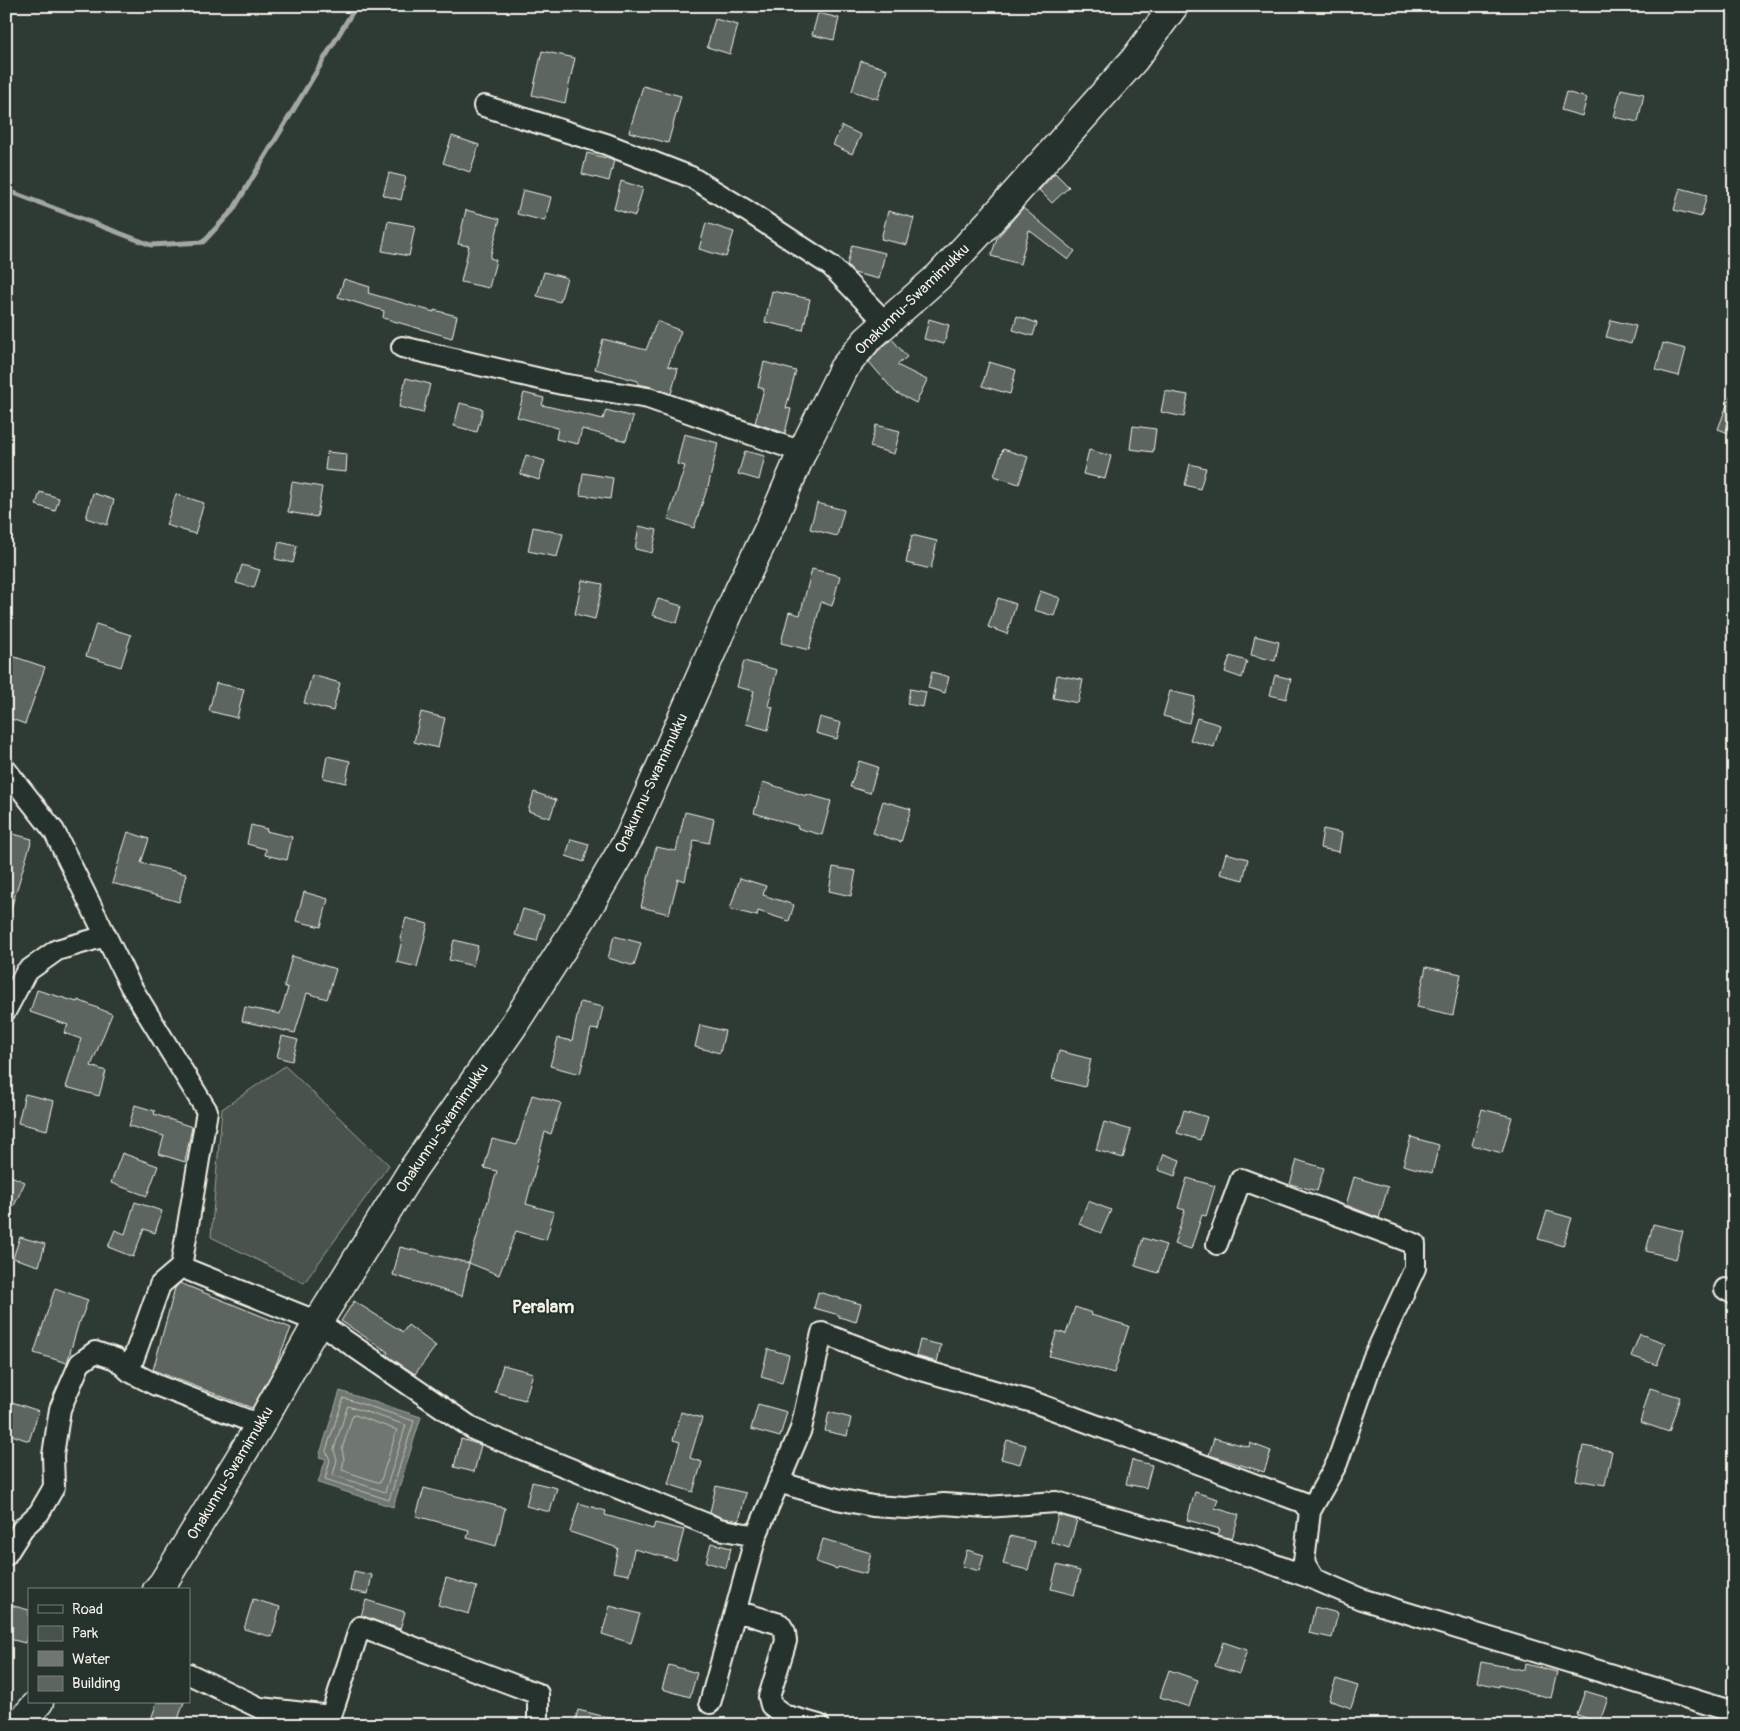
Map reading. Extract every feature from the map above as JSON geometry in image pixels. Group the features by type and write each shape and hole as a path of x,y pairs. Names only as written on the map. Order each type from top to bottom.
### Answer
{"street":[{"name":"Onakunnu-Swamimukku","path":"158,1588 260,1425 318,1322 413,1169 518,1018 584,915 629,838 703,668 771,524 802,452 844,369 866,340 939,276 995,216 1134,60 1174,6"},
{"path":"484,106 606,144 690,177 747,211 831,266 886,323"},
{"path":"402,347 562,384 648,398 802,452"},
{"path":"6,770 54,831 130,985 207,1111 181,1267 160,1285 129,1371"},
{"path":"6,1010 26,972 57,950 106,936"},
{"path":"1217,1244 1241,1179 1414,1244 1415,1268 1373,1359 1337,1462 1310,1512 1304,1562 1314,1579"},
{"path":"181,1267 318,1322 475,1430 719,1529 756,1536"},
{"path":"710,1703 756,1536 801,1429 822,1333 911,1367 1036,1403 1302,1502 1310,1512"},
{"path":"6,1555 23,1528 39,1512 54,1487 53,1455 60,1409 80,1363 95,1352 116,1360 129,1371 192,1400 260,1425"},
{"path":"778,1482 837,1499 873,1506 906,1508 944,1504 987,1507 1056,1502 1250,1556 1314,1579 1361,1600 1734,1712"},
{"path":"736,1611 780,1624 786,1632 786,1641 769,1697 771,1705 784,1716 819,1725"},
{"path":"190,1674 260,1708 331,1716 360,1627 538,1694 538,1725"},
{"path":"18,1725 38,1704"}],"green space":[{"path":"285,1066 389,1165 304,1283 211,1237 222,1109"}],"water":[{"path":"340,1391 421,1417 393,1507 318,1483 326,1459 319,1457"}],"building":[{"path":"818,13 839,18 834,40 812,35"},
{"path":"715,19 738,25 730,54 707,47"},
{"path":"542,51 575,58 565,103 532,95"},
{"path":"861,61 887,69 878,99 852,91"},
{"path":"643,86 681,96 668,143 629,132"},
{"path":"1621,89 1644,94 1638,122 1614,117"},
{"path":"1566,92 1587,98 1582,116 1561,110"},
{"path":"842,126 861,135 852,154 833,145"},
{"path":"452,136 479,145 470,172 443,163"},
{"path":"587,153 614,160 609,181 582,174"},
{"path":"389,173 406,177 401,200 383,195"},
{"path":"1055,173 1069,187 1052,203 1039,190"},
{"path":"621,181 643,188 635,216 614,209"},
{"path":"1680,188 1707,195 1701,217 1674,210"},
{"path":"523,190 551,197 545,221 517,214"},
{"path":"1023,208 1075,251 1068,260 1029,230 1020,264 991,256 997,238"},
{"path":"466,210 500,219 490,258 496,260 489,288 461,282 469,246 458,244"},
{"path":"888,211 914,218 907,245 881,239"},
{"path":"388,221 415,226 409,256 382,251"},
{"path":"706,223 734,232 726,257 699,249"},
{"path":"852,245 885,253 879,279 854,273 847,265"},
{"path":"544,272 567,278 560,302 537,296"},
{"path":"344,279 370,287 368,293 434,312 434,310 457,316 452,338 383,318 384,311 338,297"},
{"path":"772,291 810,299 803,330 765,322"},
{"path":"1017,316 1037,323 1033,336 1013,330"},
{"path":"929,319 949,325 944,344 924,339"},
{"path":"1611,320 1636,326 1631,344 1606,337"},
{"path":"657,321 681,331 668,366 678,369 671,394 638,384 638,381 595,369 603,339 646,350"},
{"path":"892,339 907,357 897,365 927,380 916,403 895,392 869,362"},
{"path":"1663,343 1686,349 1679,376 1656,370"},
{"path":"764,362 796,371 786,408 791,409 785,433 755,423 764,389 758,387"},
{"path":"989,362 1016,370 1010,394 982,386"},
{"path":"406,378 430,384 423,413 399,407"},
{"path":"1165,391 1188,395 1184,417 1161,412"},
{"path":"1732,392 1734,392 1734,435 1718,429"},
{"path":"524,393 544,398 542,405 603,419 606,410 633,417 626,441 582,429 578,444 556,439 558,428 517,417"},
{"path":"460,403 483,409 477,432 454,426"},
{"path":"876,425 900,431 894,454 870,447"},
{"path":"1133,426 1156,429 1153,452 1130,449"},
{"path":"684,434 718,443 709,483 694,528 668,519 685,466 677,464"},
{"path":"1003,449 1028,457 1019,484 994,476"},
{"path":"1089,450 1111,456 1105,479 1083,474"},
{"path":"745,451 765,456 759,480 738,474"},
{"path":"327,452 347,454 346,472 325,470"},
{"path":"526,455 545,461 539,480 520,474"},
{"path":"1190,464 1206,468 1200,489 1185,485"},
{"path":"583,473 613,478 610,499 580,495"},
{"path":"292,482 322,487 317,517 288,512"},
{"path":"40,492 59,498 55,511 36,505"},
{"path":"93,493 114,500 107,525 86,518"},
{"path":"176,494 204,503 195,534 166,525"},
{"path":"817,503 844,510 837,536 810,529"},
{"path":"639,526 657,530 652,553 635,549"},
{"path":"533,527 563,534 557,557 528,551"},
{"path":"912,535 937,541 931,569 906,563"},
{"path":"279,542 297,546 293,563 275,559"},
{"path":"242,565 260,570 254,588 236,583"},
{"path":"812,569 840,576 832,606 821,602 809,650 781,643 789,612 800,615"},
{"path":"582,580 603,584 595,619 575,614"},
{"path":"1040,591 1060,598 1054,616 1034,610"},
{"path":"998,598 1016,604 1007,634 988,627"},
{"path":"658,599 682,606 677,623 652,615"},
{"path":"96,624 131,635 121,667 86,656"},
{"path":"1255,636 1279,642 1275,661 1251,655"},
{"path":"6,654 45,667 25,724 6,717"},
{"path":"1230,656 1247,661 1242,678 1225,672"},
{"path":"744,661 777,670 768,706 773,707 768,730 746,724 754,691 737,687"},
{"path":"932,672 949,677 945,693 928,688"},
{"path":"312,675 340,683 333,711 304,703"},
{"path":"1057,675 1083,680 1078,703 1053,698"},
{"path":"1275,675 1291,679 1286,699 1270,695"},
{"path":"216,683 244,689 237,718 209,711"},
{"path":"910,689 926,692 923,707 907,704"},
{"path":"1170,691 1195,697 1189,723 1163,716"},
{"path":"421,712 445,718 438,748 414,742"},
{"path":"820,717 841,723 837,739 816,733"},
{"path":"1197,718 1220,725 1214,747 1190,740"},
{"path":"327,756 350,761 346,783 323,778"},
{"path":"859,761 878,767 870,793 850,787"},
{"path":"763,782 806,796 806,794 831,801 822,835 754,813"},
{"path":"534,792 556,800 550,818 528,811"},
{"path":"883,801 911,809 901,842 873,833"},
{"path":"685,812 714,819 709,843 694,840 685,881 678,879 669,914 641,907 656,847 676,851"},
{"path":"251,825 267,829 266,831 292,837 287,860 265,855 266,849 247,844"},
{"path":"1323,829 1342,833 1339,852 1320,848"},
{"path":"6,832 32,839 10,912 6,912"},
{"path":"128,832 149,839 141,863 186,874 179,902 112,883"},
{"path":"571,839 589,844 584,862 566,856"},
{"path":"1226,853 1248,859 1243,880 1220,874"},
{"path":"833,867 856,871 851,896 829,891"},
{"path":"740,878 766,886 763,895 794,905 789,921 758,911 757,916 730,909"},
{"path":"304,892 328,899 321,927 296,921"},
{"path":"523,909 544,915 537,941 515,935"},
{"path":"406,918 428,924 417,967 397,962 402,940 400,939"},
{"path":"614,936 641,943 634,966 608,958"},
{"path":"454,940 478,946 473,966 449,960"},
{"path":"292,956 336,969 327,999 307,993 295,1033 242,1021 245,1007 280,1014 288,988 284,986"},
{"path":"1426,967 1461,974 1453,1015 1417,1007"},
{"path":"37,990 77,1002 78,1000 112,1014 91,1066 106,1071 99,1096 66,1087 81,1039 64,1033 68,1025 30,1012"},
{"path":"580,1002 603,1007 598,1030 591,1029 580,1074 550,1066 558,1038 572,1041"},
{"path":"700,1025 725,1031 720,1053 695,1047"},
{"path":"282,1036 298,1040 292,1061 277,1057"},
{"path":"1059,1051 1091,1059 1085,1087 1052,1079"},
{"path":"25,1094 54,1101 47,1130 18,1123"},
{"path":"532,1095 561,1103 551,1134 545,1132 526,1204 554,1212 546,1240 516,1231 499,1275 469,1263 497,1171 484,1168 492,1139 517,1145"},
{"path":"135,1105 155,1111 154,1114 192,1127 185,1162 159,1154 164,1136 129,1126"},
{"path":"1482,1109 1512,1117 1502,1153 1472,1145"},
{"path":"1184,1110 1207,1117 1200,1140 1177,1133"},
{"path":"1104,1122 1131,1130 1123,1158 1096,1150"},
{"path":"1411,1137 1439,1145 1432,1173 1403,1165"},
{"path":"122,1153 158,1166 147,1196 111,1183"},
{"path":"1164,1154 1180,1160 1175,1176 1158,1170"},
{"path":"1297,1160 1324,1168 1317,1191 1290,1184"},
{"path":"6,1174 25,1182 6,1223"},
{"path":"1354,1177 1388,1187 1379,1218 1346,1205"},
{"path":"1187,1178 1215,1186 1206,1216 1202,1215 1191,1249 1174,1244 1185,1210 1178,1208"},
{"path":"1088,1201 1111,1210 1101,1233 1079,1224"},
{"path":"135,1202 162,1211 155,1233 144,1229 133,1257 108,1247 115,1230 125,1234"},
{"path":"1547,1211 1572,1218 1563,1246 1538,1239"},
{"path":"1653,1224 1683,1231 1676,1259 1646,1251"},
{"path":"20,1237 45,1244 39,1266 13,1258"},
{"path":"1143,1238 1166,1245 1158,1273 1135,1266"},
{"path":"400,1247 469,1263 462,1296 393,1275"},
{"path":"180,1283 291,1328 275,1367 252,1408 153,1370 175,1288"},
{"path":"55,1288 88,1300 79,1322 67,1363 34,1353"},
{"path":"818,1292 861,1304 856,1322 814,1308"},
{"path":"354,1301 403,1332 408,1325 436,1346 415,1374 386,1355 388,1352 341,1321"},
{"path":"1075,1307 1092,1313 1091,1315 1129,1326 1114,1373 1049,1356 1057,1331 1066,1334"},
{"path":"1640,1334 1665,1343 1657,1365 1631,1356"},
{"path":"920,1340 941,1345 937,1362 916,1356"},
{"path":"768,1349 789,1355 782,1383 761,1377"},
{"path":"503,1365 533,1373 525,1400 495,1392"},
{"path":"1650,1388 1680,1397 1669,1432 1640,1422"},
{"path":"6,1400 39,1411 29,1441 6,1433"},
{"path":"758,1404 787,1412 780,1437 751,1429"},
{"path":"681,1412 702,1418 690,1458 702,1462 693,1492 668,1484 680,1442 673,1440"},
{"path":"829,1412 851,1418 847,1436 825,1431"},
{"path":"1214,1438 1249,1447 1250,1443 1271,1451 1264,1472 1209,1455"},
{"path":"461,1439 481,1445 474,1472 454,1467"},
{"path":"1007,1440 1026,1445 1020,1464 1001,1459"},
{"path":"1583,1446 1612,1451 1605,1485 1576,1480"},
{"path":"1132,1460 1152,1465 1146,1488 1126,1484"},
{"path":"532,1482 557,1488 550,1512 526,1506"},
{"path":"716,1486 746,1493 739,1521 722,1518 710,1512"},
{"path":"424,1488 505,1508 496,1546 467,1538 469,1530 416,1516"},
{"path":"1195,1492 1218,1499 1215,1508 1239,1515 1232,1539 1218,1535 1220,1529 1187,1520"},
{"path":"579,1503 606,1511 605,1515 653,1529 655,1523 684,1530 676,1560 634,1549 629,1575 613,1572 618,1548 570,1532"},
{"path":"1058,1515 1077,1520 1069,1548 1051,1542"},
{"path":"1010,1536 1035,1542 1028,1570 1003,1564"},
{"path":"823,1539 871,1553 866,1574 838,1567 837,1569 816,1562"},
{"path":"711,1543 731,1548 726,1568 706,1562"},
{"path":"967,1550 984,1555 979,1571 962,1566"},
{"path":"1057,1565 1080,1571 1074,1595 1051,1589"},
{"path":"354,1571 372,1575 368,1594 350,1591"},
{"path":"446,1578 477,1587 469,1614 438,1605"},
{"path":"253,1599 280,1607 272,1637 244,1629"},
{"path":"366,1600 405,1612 400,1629 361,1616"},
{"path":"6,1604 28,1610 28,1634 25,1643 6,1638"},
{"path":"610,1606 640,1614 631,1643 602,1634"},
{"path":"1315,1607 1338,1613 1332,1638 1309,1633"},
{"path":"1223,1642 1247,1650 1239,1674 1215,1666"},
{"path":"1481,1662 1524,1670 1525,1664 1557,1672 1551,1698 1499,1685 1499,1687 1477,1682"},
{"path":"669,1665 697,1673 690,1697 662,1689"},
{"path":"1169,1670 1198,1680 1189,1707 1160,1697"},
{"path":"1336,1679 1358,1686 1351,1708 1329,1700"},
{"path":"1585,1691 1608,1698 1600,1722 1577,1715"},
{"path":"156,1704 183,1704 176,1725 149,1725"},
{"path":"578,1710 618,1720 618,1725 574,1725"}],"waterway":[{"path":"6,190 151,245 203,242 233,210 356,6"}],"district":[{"name":"Peralam","path":"543,1307"}]}
